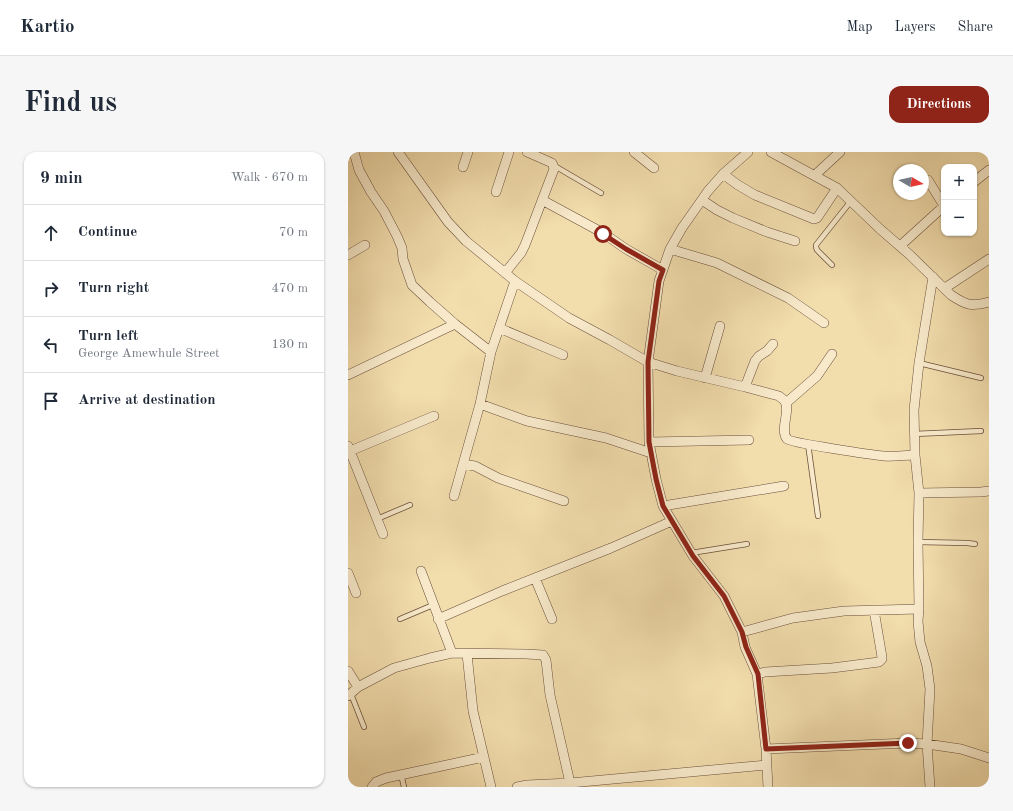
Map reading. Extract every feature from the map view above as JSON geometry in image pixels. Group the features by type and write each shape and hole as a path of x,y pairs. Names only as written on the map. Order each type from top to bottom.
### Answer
{"street":[{"path":"354,152 359,170 371,192 384,211 397,236 402,248 403,260 412,285 455,324 491,352"},
{"path":"398,152 448,222 466,241 515,281 568,318 648,362 677,371 779,396 786,404 785,433 787,438 795,442 885,456 915,455"},
{"path":"463,168 468,152"},
{"path":"496,192 509,152"},
{"path":"505,272 521,253 525,245 552,173 552,162 527,152"},
{"path":"634,152 654,168"},
{"path":"748,152 723,174 708,191 682,228 670,249 659,281 648,362 649,442 663,506 691,553 724,596 742,632 746,647 758,674 766,749 768,787"},
{"path":"771,152 837,188 954,297 971,305 980,305 989,302"},
{"path":"815,175 840,152"},
{"path":"977,180 989,170"},
{"path":"723,174 738,186 755,195 814,219 817,218 837,188"},
{"path":"929,182 941,201"},
{"path":"542,200 579,220 663,270"},
{"path":"702,200 717,210 767,232 795,241"},
{"path":"900,246 941,209"},
{"path":"348,255 365,245"},
{"path":"670,249 718,263 788,298 824,323"},
{"path":"945,288 989,259"},
{"path":"930,787 927,744 930,689 927,666 920,642 918,620 919,493 915,455 914,410 919,363 933,277"},
{"path":"454,496 480,404 491,352 515,281"},
{"path":"348,375 455,324"},
{"path":"705,378 720,326"},
{"path":"499,328 563,355"},
{"path":"745,387 754,361 767,351 773,344"},
{"path":"786,404 817,376 832,354"},
{"path":"480,404 528,421 606,438 651,453"},
{"path":"383,534 349,448 434,416"},
{"path":"649,442 749,440"},
{"path":"463,464 475,466 498,478 564,501"},
{"path":"663,506 784,486"},
{"path":"919,493 989,491"},
{"path":"438,618 611,548 672,521"},
{"path":"421,571 452,654"},
{"path":"535,578 552,619"},
{"path":"349,580 356,593"},
{"path":"742,632 793,618 844,611 919,609"},
{"path":"758,674 765,672 832,668 879,662 882,660 882,657 874,610"},
{"path":"349,695 358,687 394,668 430,658 452,654 541,654 546,660 550,695 570,783"},
{"path":"467,654 473,711 491,787"},
{"path":"348,671 358,687"},
{"path":"766,749 908,743 961,749 989,758"},
{"path":"372,787 376,782 386,778 484,757"},
{"path":"517,787 766,765"}],"lane":[{"path":"553,165 601,193"},
{"path":"832,265 817,250 816,245 851,200"},
{"path":"919,363 981,378"},
{"path":"914,434 981,431"},
{"path":"808,444 818,516"},
{"path":"377,519 410,505"},
{"path":"918,542 975,544"},
{"path":"691,553 747,544"},
{"path":"400,619 433,605"},
{"path":"349,695 364,727"},
{"path":"401,774 404,787"}],"route":[{"path":"603,234 663,270 659,281 648,362 649,442 656,479 663,506 693,556 724,596 742,632 746,647 758,674 766,749 908,743"}]}
